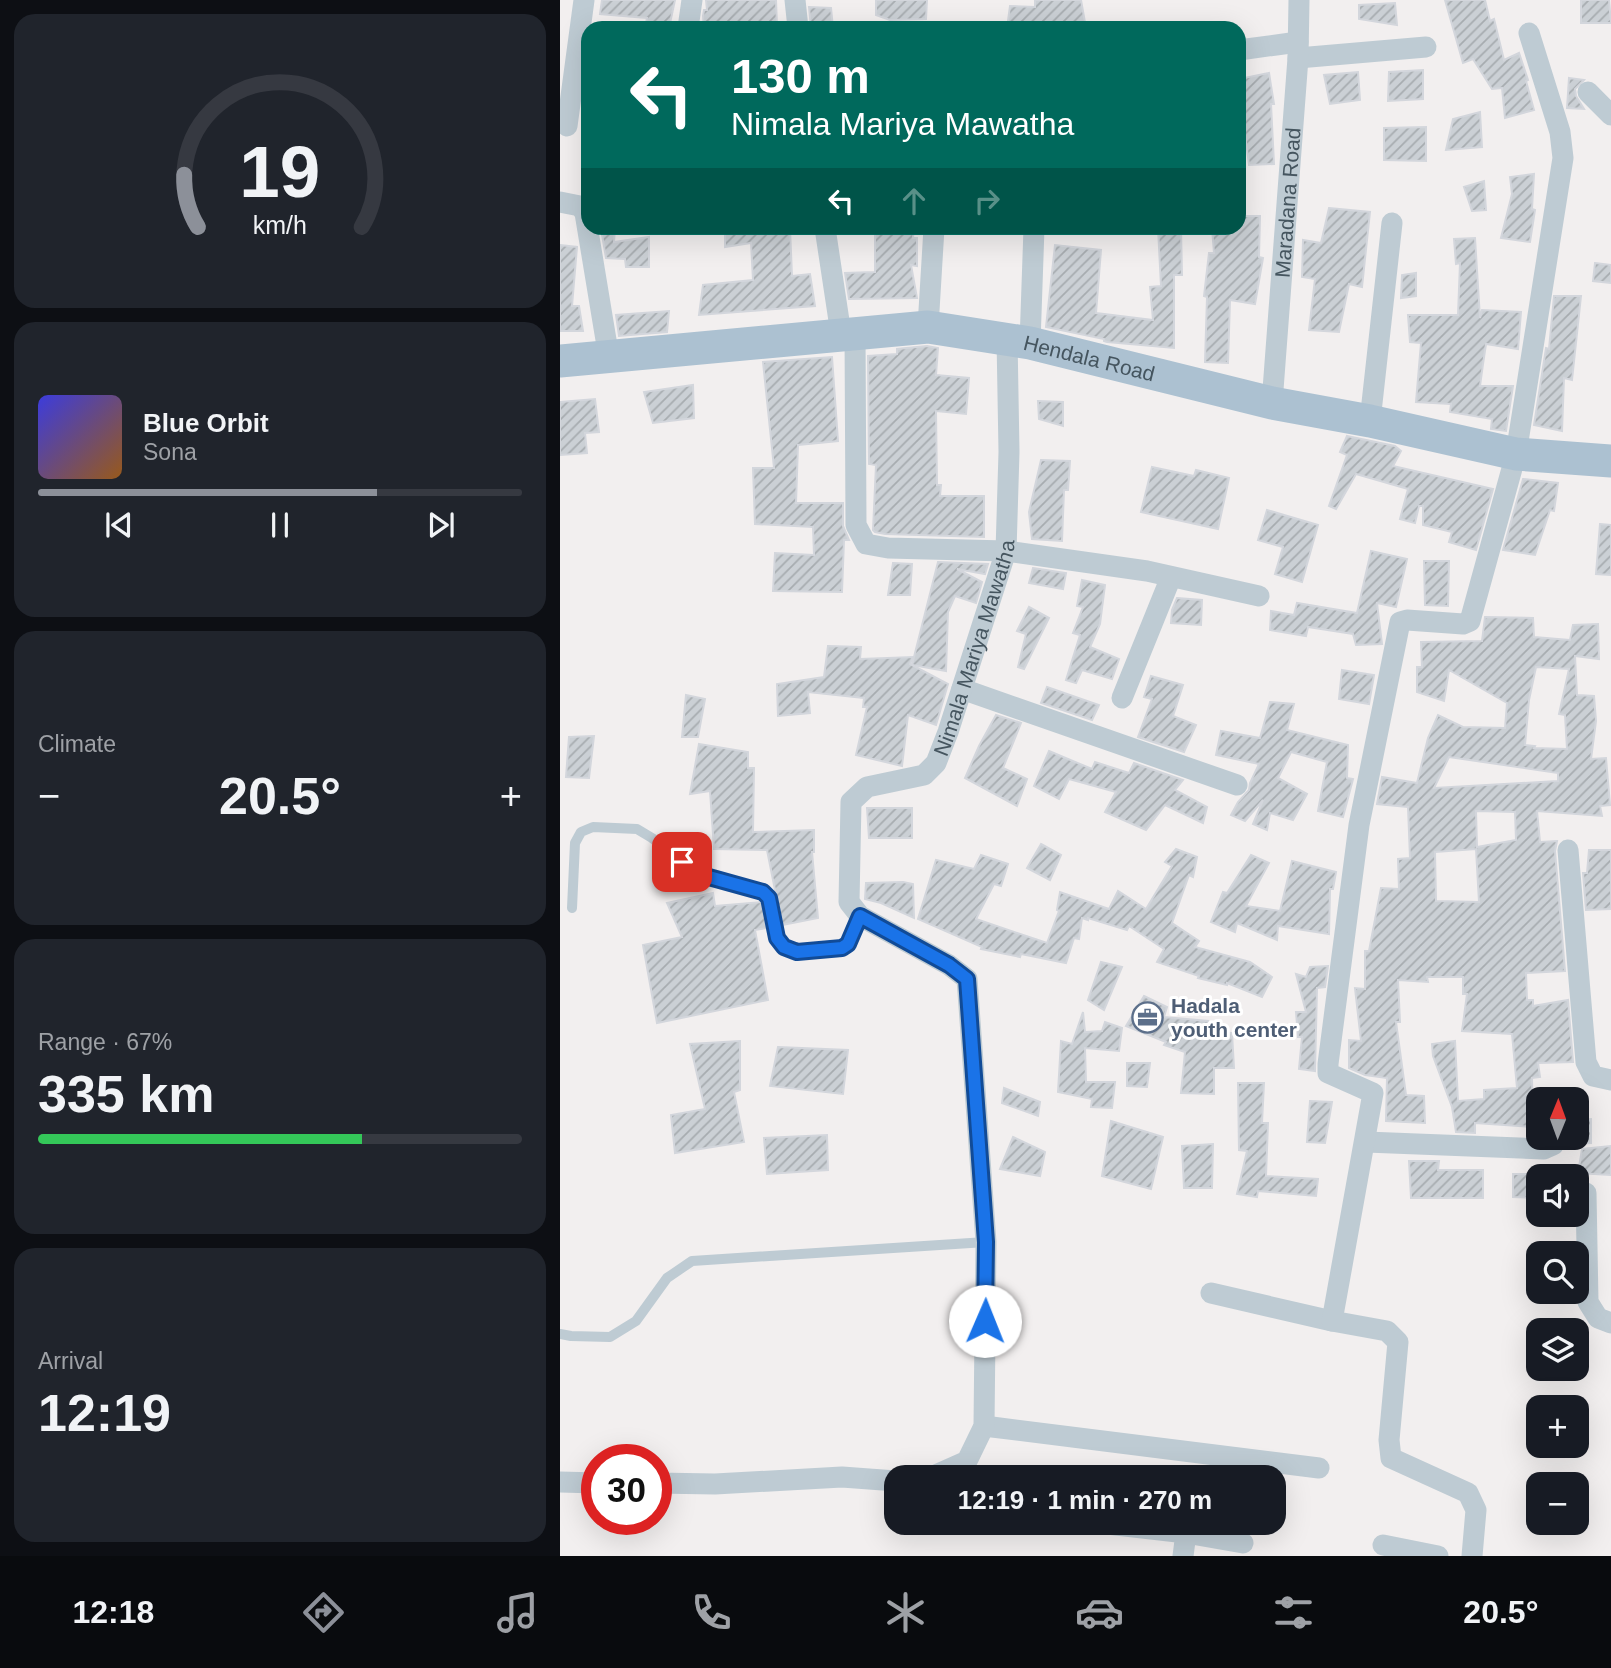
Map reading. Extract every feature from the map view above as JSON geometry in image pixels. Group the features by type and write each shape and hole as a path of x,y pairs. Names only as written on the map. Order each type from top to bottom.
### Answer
{"main road":[{"name":"Hendala Road","path":"560,361 928,327 1018,341 1272,403 1370,421 1516,454 1611,461"}],"street":[{"path":"581,21 584,0"},
{"path":"689,21 692,0"},
{"path":"795,0 797,21"},
{"name":"Maradana Road","path":"1272,403 1298,50 1299,0"},
{"path":"567,126 581,22"},
{"path":"1332,1321 1373,1093 1336,1079 1328,1073 1359,825 1400,622 1407,620 1463,624 1470,621 1516,454 1563,158 1560,132 1529,33"},
{"path":"1246,50 1426,47"},
{"path":"1588,92 1611,115"},
{"path":"560,202 581,208"},
{"path":"1370,421 1392,223"},
{"path":"588,235 609,358"},
{"path":"827,235 848,333 856,525 866,544 888,548 1006,551 1171,577 1259,596"},
{"path":"928,327 934,235"},
{"name":"Nimala Mariya Mawatha","path":"860,916 849,902 851,802 867,787 924,775 936,763 1006,551 1009,453 1018,341 1033,235"},
{"path":"1122,698 1171,577"},
{"path":"962,689 1237,786"},
{"path":"1568,850 1586,1062 1593,1076 1611,1080"},
{"path":"860,916 949,965 967,979 986,1242 984,1426 969,1465"},
{"path":"1366,1142 1526,1148"},
{"path":"1587,1227 1588,1302 1598,1318 1611,1323"},
{"path":"1211,1293 1387,1331 1398,1342 1389,1440 1391,1458 1468,1493 1476,1510 1472,1556"},
{"path":"984,1426 1319,1468"},
{"path":"672,1483 715,1484 842,1477 884,1480"},
{"path":"560,1482 581,1483"},
{"path":"1183,1556 1186,1535"},
{"path":"1197,1535 1243,1543"},
{"path":"1383,1545 1438,1556"}],"lane":[{"path":"572,908 575,843 581,832 593,827 637,829 698,874 763,892 769,898 777,938 784,947 797,952 842,948 848,944 860,916"},
{"path":"560,1334 610,1337 636,1321 667,1278 692,1261 986,1242"}],"building":[{"path":"602,0 675,0 670,21 646,21 647,18 600,14"},
{"path":"706,0 776,0 777,21 703,21 704,10 707,10"},
{"path":"876,0 927,0 926,19 890,20 876,15"},
{"path":"1035,0 1081,0 1085,21 1008,21 1010,6 1035,7"},
{"path":"1445,0 1485,0 1490,21 1494,19 1504,60 1519,53 1534,110 1505,118 1502,88 1492,89 1473,59 1463,63"},
{"path":"1581,0 1609,0 1611,23 1581,23"},
{"path":"1395,3 1397,25 1359,19 1359,5"},
{"path":"809,7 831,8 832,21 810,21"},
{"path":"1423,70 1423,99 1388,101 1389,72"},
{"path":"1358,72 1360,100 1330,104 1324,75"},
{"path":"1269,73 1274,104 1271,104 1274,164 1249,165 1246,142 1246,78"},
{"path":"1569,78 1584,80 1575,89 1584,109 1567,108"},
{"path":"1480,112 1482,147 1446,150 1453,119"},
{"path":"1426,127 1426,161 1384,160 1384,128"},
{"path":"1534,174 1532,209 1535,210 1530,242 1501,238 1512,194 1510,177"},
{"path":"1484,181 1486,210 1472,211 1464,187"},
{"path":"1329,208 1370,212 1362,287 1349,284 1339,332 1309,330 1315,279 1302,277 1303,240 1321,243"},
{"path":"1246,216 1260,216 1259,257 1263,258 1255,304 1230,300 1228,363 1205,362 1207,297 1204,296 1209,253 1214,253 1213,235 1246,235"},
{"path":"602,235 614,235 614,242 649,237 649,267 626,267 625,259 606,258"},
{"path":"725,235 790,235 792,276 810,274 815,306 699,315 703,285 753,280 751,243 725,247"},
{"path":"875,235 913,235 913,238 917,238 917,266 911,265 917,298 849,299 845,273 875,272"},
{"path":"1158,235 1181,235 1182,275 1174,275 1174,348 1107,342 1104,339 1046,327 1055,245 1101,250 1096,313 1153,320 1150,287 1161,286"},
{"path":"1475,238 1480,318 1482,310 1521,312 1518,349 1486,344 1480,386 1513,386 1506,431 1491,429 1492,419 1450,412 1451,404 1416,402 1421,343 1410,342 1408,315 1458,315 1460,263 1456,264 1454,239"},
{"path":"560,245 577,247 572,306 579,306 583,331 560,331"},
{"path":"1595,263 1611,265 1611,283 1593,281"},
{"path":"1416,273 1416,296 1401,298 1402,275"},
{"path":"1554,296 1581,296 1572,380 1564,378 1562,431 1534,425 1546,348 1549,349"},
{"path":"669,311 667,332 619,336 616,315"},
{"path":"927,346 938,348 936,375 969,378 966,414 936,411 937,485 941,485 940,496 984,496 984,537 885,534 873,530 876,465 869,464 868,356 897,354 897,349"},
{"path":"832,357 838,441 798,445 796,503 843,503 843,526 849,540 844,540 842,592 773,591 775,553 814,555 813,527 755,524 753,468 774,468 763,362"},
{"path":"693,385 694,418 653,423 644,392"},
{"path":"595,399 599,432 585,433 587,453 560,455 560,402"},
{"path":"1038,401 1063,402 1063,426 1039,419"},
{"path":"1347,436 1395,446 1401,451 1393,466 1493,489 1476,550 1449,542 1452,532 1423,525 1423,506 1419,506 1415,523 1400,519 1408,489 1356,474 1336,509 1329,506 1347,455 1340,452"},
{"path":"1041,460 1070,461 1068,490 1064,490 1062,541 1032,539 1029,512"},
{"path":"1152,467 1194,476 1196,470 1229,478 1218,529 1141,512"},
{"path":"1523,479 1558,483 1554,511 1550,510 1535,555 1503,550"},
{"path":"1267,510 1318,525 1302,582 1275,574 1283,547 1258,540"},
{"path":"1600,524 1611,525 1611,575 1596,574"},
{"path":"1371,551 1407,559 1396,607 1377,603 1382,644 1356,645 1353,634 1308,627 1306,636 1270,630 1271,611 1294,615 1297,603 1357,613"},
{"path":"1424,561 1449,561 1448,606 1425,605"},
{"path":"938,562 988,564 985,574 957,569 982,582 976,603 955,596 948,612 946,671 912,665"},
{"path":"893,563 912,564 910,595 888,595"},
{"path":"1033,568 1066,573 1063,589 1029,583"},
{"path":"1082,580 1105,585 1100,624 1090,647 1119,659 1112,679 1082,670 1076,683 1066,680 1080,635 1073,633 1083,607 1077,606"},
{"path":"1177,598 1202,600 1201,625 1171,623"},
{"path":"1029,607 1049,618 1024,669 1018,667 1026,634 1017,631"},
{"path":"1485,617 1533,618 1534,637 1570,640 1573,625 1598,624 1599,659 1575,656 1577,695 1594,696 1596,721 1591,759 1606,758 1610,805 1600,806 1602,816 1537,811 1540,842 1557,841 1555,851 1565,971 1526,973 1527,1000 1533,1000 1533,1006 1568,1000 1573,1062 1538,1063 1540,1077 1532,1078 1532,1087 1526,1087 1526,1127 1475,1123 1475,1133 1456,1132 1452,1107 1433,1056 1432,1044 1455,1041 1458,1101 1484,1099 1484,1090 1517,1088 1512,1034 1462,1031 1467,994 1463,994 1463,977 1427,977 1428,982 1398,980 1400,1022 1396,1022 1406,1095 1424,1096 1425,1123 1386,1121 1387,1078 1365,1075 1349,1068 1349,1040 1361,1041 1355,988 1365,989 1365,951 1369,951 1381,888 1399,889 1398,859 1410,858 1408,807 1377,804 1382,777 1417,783 1428,738 1438,715 1463,727 1505,728 1507,703 1449,670 1444,701 1417,692 1417,667 1422,667 1421,642 1482,641","holes":["1536,667 1569,669 1559,714 1565,715 1567,749 1534,748 1535,746 1525,745 1529,700","1449,757 1558,773 1558,781 1434,788","1476,811 1515,812 1516,840 1477,847","1476,849 1479,902 1436,901 1435,852"]},
{"path":"828,646 861,647 860,659 913,657 910,664 948,684 936,725 908,715 902,766 856,755 867,707 863,707 864,698 808,692 810,713 778,716 777,684 824,677"},
{"path":"1342,670 1374,675 1369,704 1339,699"},
{"path":"1151,676 1183,685 1173,716 1196,725 1184,752 1138,737 1152,699 1144,697"},
{"path":"1047,687 1099,705 1092,720 1041,703"},
{"path":"686,695 705,699 698,737 682,737"},
{"path":"1270,702 1294,704 1287,730 1348,745 1347,778 1353,779 1343,817 1318,811 1327,762 1291,752 1278,778 1307,794 1293,820 1270,813 1267,830 1253,824 1263,800 1245,821 1231,815 1249,790 1259,764 1216,755 1221,731 1260,738"},
{"path":"996,715 1021,723 1003,768 1027,779 1017,806 965,778"},
{"path":"594,736 589,778 566,777 569,737"},
{"path":"699,744 748,752 748,768 754,768 753,832 814,830 812,852 818,918 782,925 767,850 714,849 710,791 690,794"},
{"path":"1049,751 1092,769 1095,762 1129,773 1134,763 1183,780 1175,790 1207,807 1203,823 1165,805 1146,830 1105,812 1116,792 1069,779 1059,799 1034,786"},
{"path":"867,808 912,808 912,838 869,838"},
{"path":"1041,844 1061,855 1050,880 1027,868"},
{"path":"1176,849 1197,857 1193,877 1189,875 1172,923 1199,941 1195,947 1250,962 1272,977 1262,997 1227,983 1198,978 1199,976 1157,962 1164,949 1129,926 1127,930 1082,918 1079,939 1074,938 1066,963 981,949 982,947 918,919 936,860 974,869 981,855 1008,864 1001,886 994,884 976,919 1047,943 1059,911 1060,892 1109,909 1118,891 1146,909 1172,866 1165,862"},
{"path":"1589,850 1611,850 1611,909 1586,910 1583,873 1587,873"},
{"path":"1251,855 1269,863 1246,906 1280,911 1292,861 1336,872 1333,889 1330,889 1329,934 1278,926 1277,940 1237,923 1235,932 1211,922 1223,892 1227,893"},
{"path":"866,883 913,884 914,918 865,899"},
{"path":"713,893 715,906 762,902 767,928 755,930 768,1000 657,1023 643,945 682,937 667,903"},
{"path":"1101,962 1122,967 1104,1010 1088,1000"},
{"path":"1328,966 1325,987 1317,988 1315,1071 1299,1069 1302,1037 1298,1037 1296,1012 1306,1012 1296,974 1306,977 1310,967"},
{"path":"1144,996 1167,1007 1164,1017 1208,1021 1205,1031 1232,1033 1234,1068 1214,1068 1214,1094 1181,1093 1185,1052 1126,1026"},
{"path":"1083,1012 1085,1032 1102,1031 1105,1022 1122,1028 1119,1051 1085,1048 1086,1082 1115,1082 1112,1108 1091,1107 1092,1099 1058,1092 1061,1041 1072,1044"},
{"path":"740,1041 740,1090 734,1092 744,1142 675,1153 671,1115 705,1109 690,1044"},
{"path":"778,1047 848,1050 843,1094 770,1086"},
{"path":"1127,1063 1150,1063 1147,1087 1127,1086"},
{"path":"1238,1083 1264,1083 1262,1123 1268,1123 1266,1176 1318,1179 1316,1196 1258,1191 1257,1197 1237,1194 1247,1151 1239,1150"},
{"path":"1004,1088 1040,1102 1038,1116 1002,1103"},
{"path":"1310,1101 1332,1102 1325,1143 1307,1142"},
{"path":"1589,1119 1591,1119 1589,1143"},
{"path":"1111,1121 1163,1137 1151,1189 1102,1176"},
{"path":"827,1135 828,1170 767,1174 764,1138"},
{"path":"1013,1137 1045,1152 1040,1176 1000,1169"},
{"path":"1213,1144 1212,1188 1184,1188 1182,1146"},
{"path":"1611,1146 1611,1175 1589,1174 1589,1164 1580,1164 1582,1150"},
{"path":"1409,1161 1439,1161 1438,1170 1483,1170 1483,1198 1411,1198"},
{"path":"1513,1174 1526,1174 1526,1198 1513,1197"}],"place":[{"name":"Hadala youth center","path":"1148,1017"}],"route":[{"path":"682,862 698,874 763,892 769,898 777,938 784,947 797,952 842,948 848,944 860,916 949,965 967,979 986,1242 985,1321"}]}
